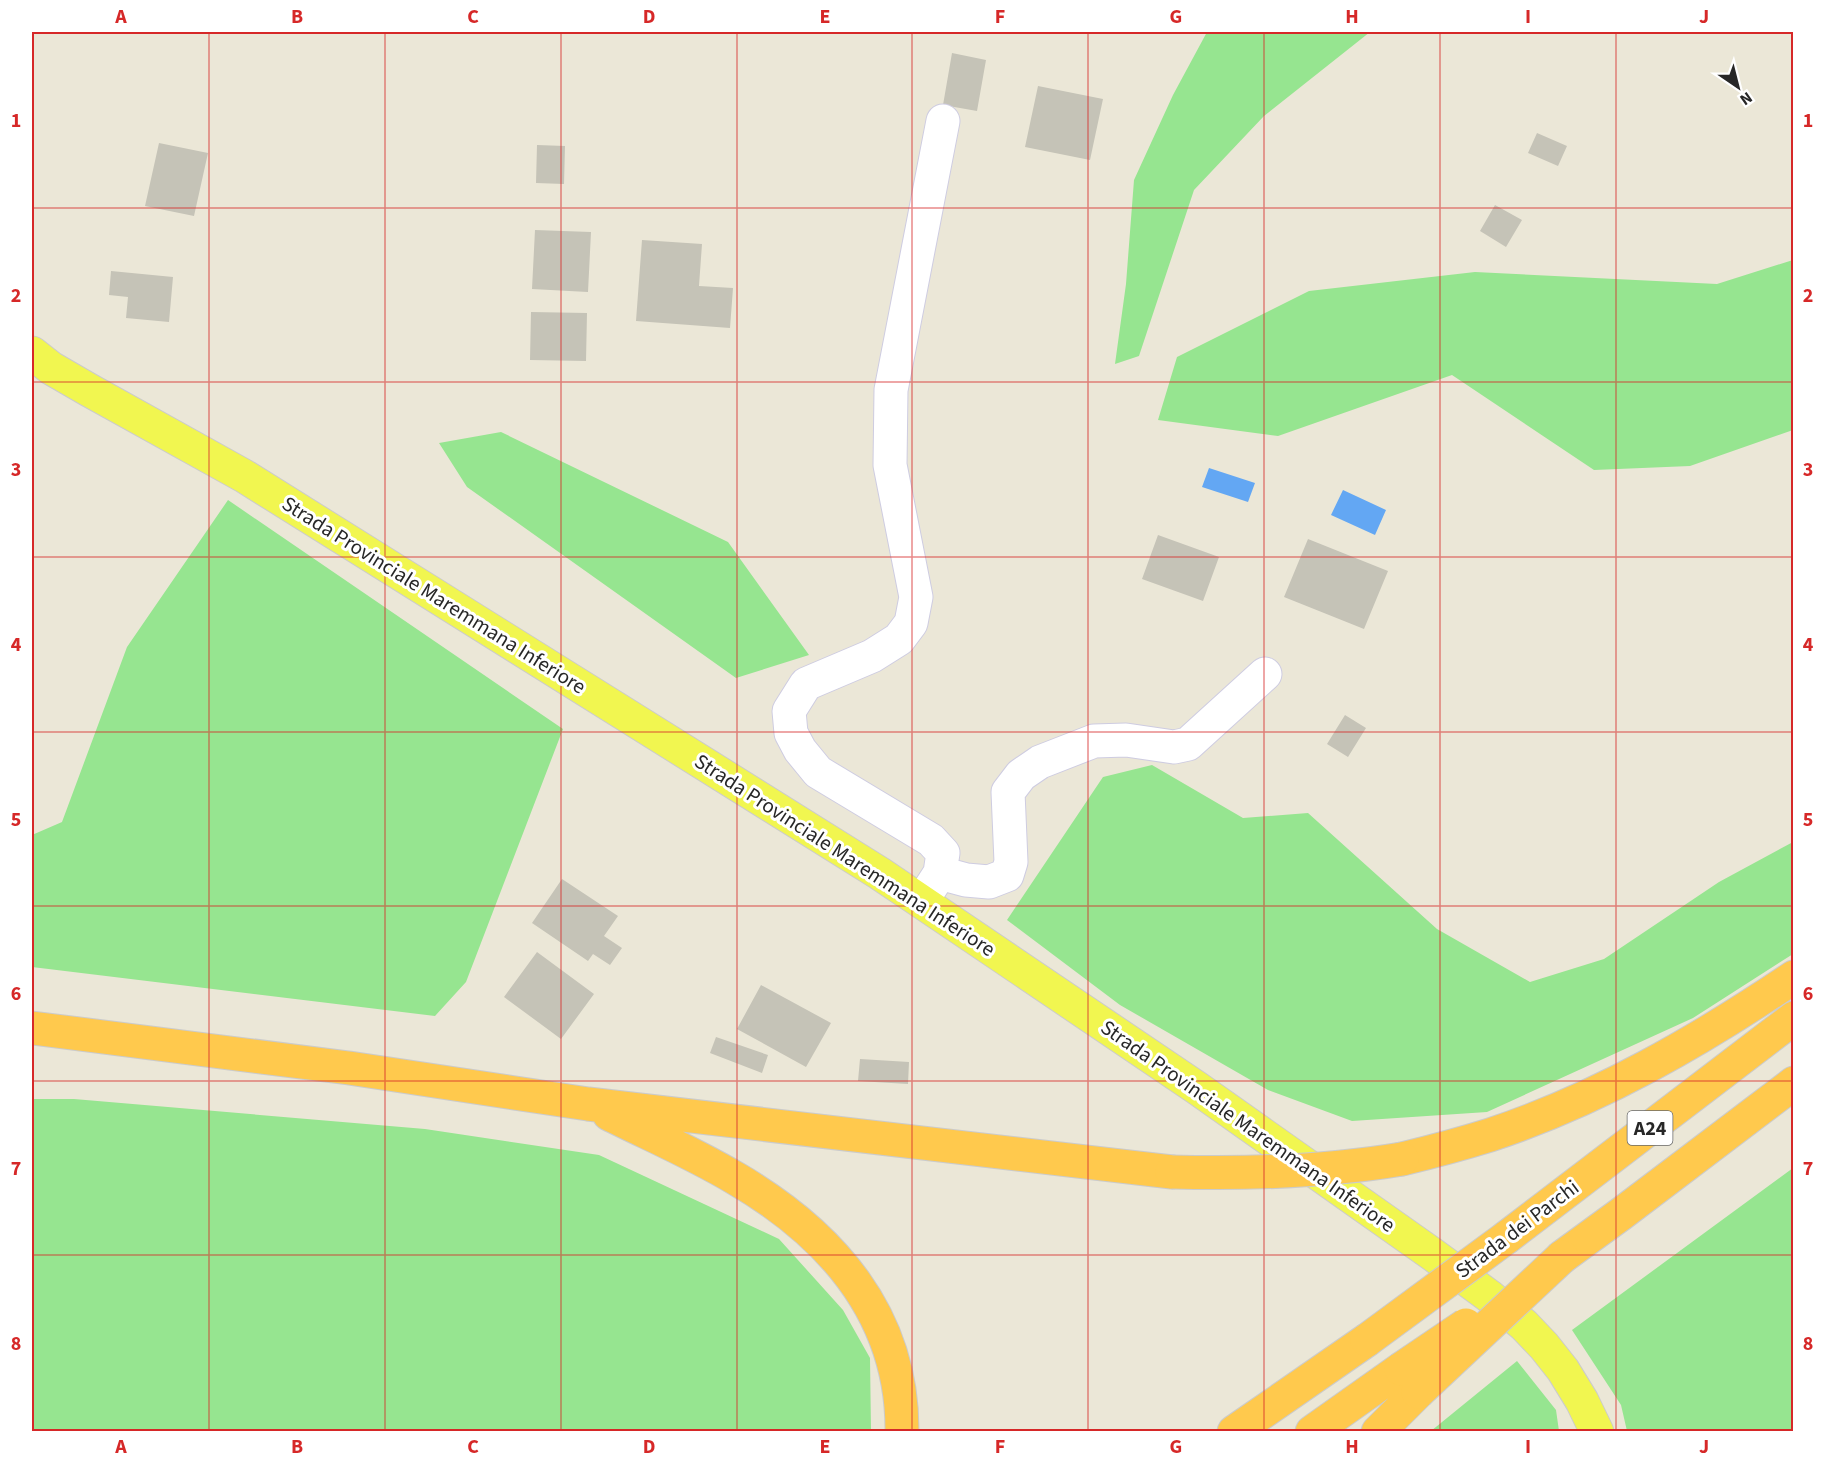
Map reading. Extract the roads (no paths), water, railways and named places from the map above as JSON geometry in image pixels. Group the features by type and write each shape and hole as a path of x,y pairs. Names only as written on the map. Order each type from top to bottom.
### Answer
{"highway":[{"path":"32,1028 350,1068 588,1104 1172,1172 1269,1173 1356,1166 1402,1159 1490,1135 1579,1100 1674,1052 1794,977"},
{"name":"Strada dei Parchi","path":"1234,1431 1367,1340 1507,1237 1794,1018"},
{"name":"A24","path":"1312,1431 1409,1381 1473,1320 1621,1214 1794,1083"},
{"path":"588,1104 718,1168 748,1186 803,1226 833,1255 862,1291 886,1335 899,1389 902,1431"},
{"path":"1378,1431 1409,1381"}],"main road":[{"name":"Strada Provinciale Maremmana Inferiore","path":"32,353 51,368 244,476 879,873 1197,1089 1432,1254 1524,1325 1549,1351 1563,1370 1598,1431"}],"lane":[{"path":"921,902 940,873 943,853 931,840 818,772 800,750 791,733 789,711 806,684 872,656 899,639 911,623 916,597 890,465 891,390 943,121"},
{"path":"940,873 966,880 989,882 1007,874 1011,862 1008,792 1021,775 1040,762 1094,741 1126,740 1174,747 1188,744 1265,674"}],"water":[{"path":"1209,468 1255,483 1248,502 1202,487"},
{"path":"1343,490 1386,510 1375,535 1331,515"}]}
